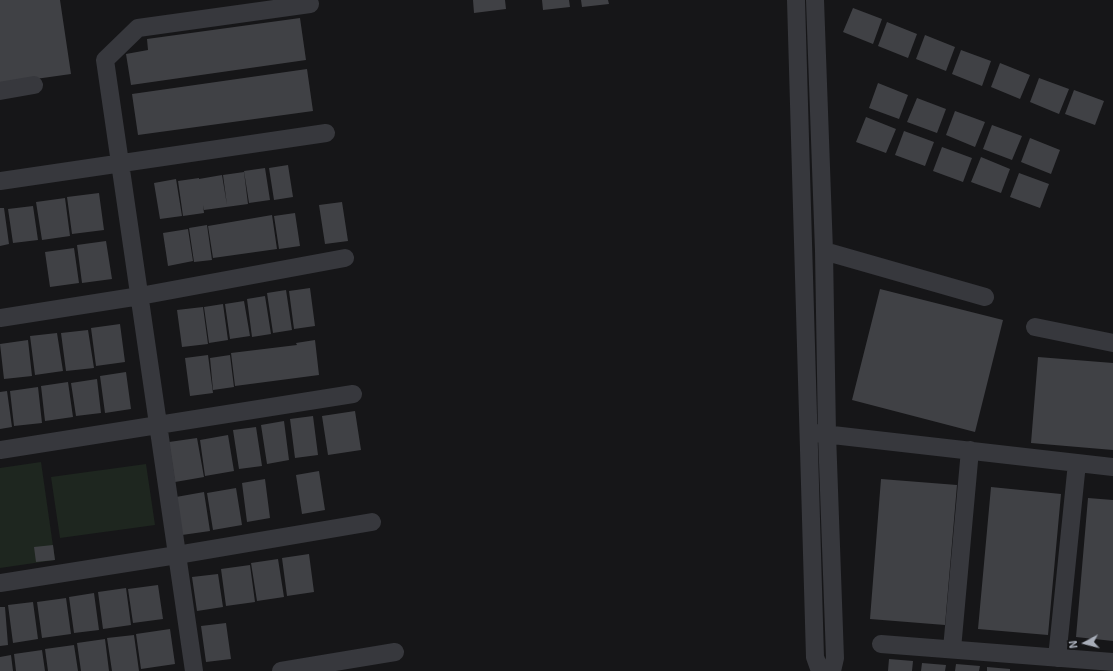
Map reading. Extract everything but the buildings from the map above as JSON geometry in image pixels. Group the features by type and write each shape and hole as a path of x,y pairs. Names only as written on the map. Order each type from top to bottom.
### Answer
{"street":[{"path":"796,0 815,656 820,671"},
{"path":"815,0 824,251 827,434 835,658 832,671"},
{"path":"194,671 105,60 138,28 310,4"},
{"path":"0,90 34,86"},
{"path":"0,181 326,133"},
{"path":"824,251 985,298"},
{"path":"0,318 140,296 345,258"},
{"path":"1035,327 1113,343"},
{"path":"0,450 353,394"},
{"path":"809,432 1113,467"},
{"path":"952,649 970,450"},
{"path":"1057,658 1077,463"},
{"path":"0,583 372,522"},
{"path":"881,644 1113,662"},
{"path":"281,671 395,652"}],"shaded area":[{"path":"41,462 55,560 0,568 0,468"},
{"path":"146,464 155,525 60,538 51,477"}]}
